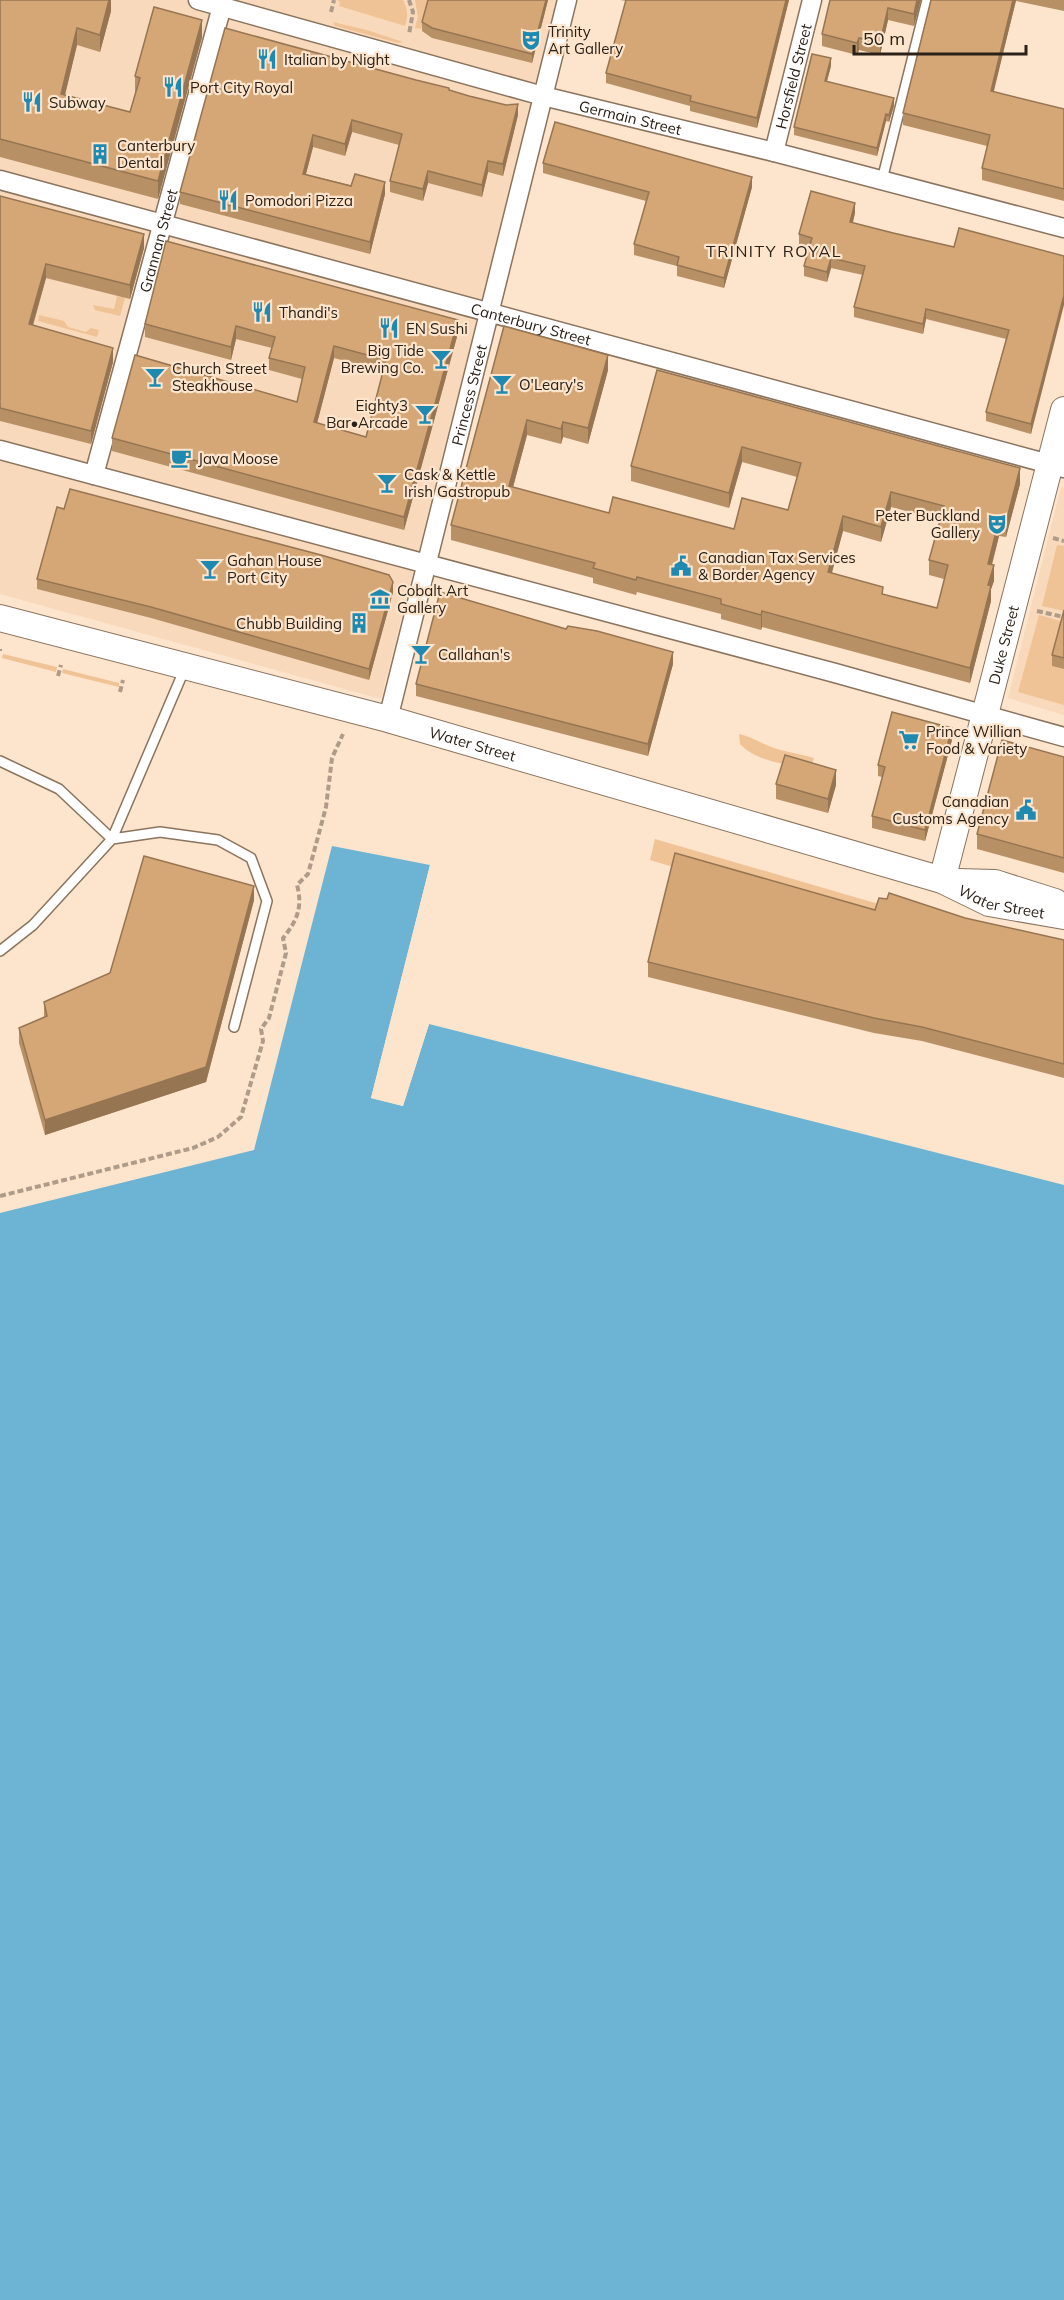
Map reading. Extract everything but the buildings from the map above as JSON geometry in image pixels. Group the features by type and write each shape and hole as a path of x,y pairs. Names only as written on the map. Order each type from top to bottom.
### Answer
{"main road":[{"name":"Duke Street","path":"942,880 984,716 1057,466 1064,410"},
{"name":"Water Street","path":"0,618 388,719 942,880 989,903 1064,916"},
{"name":"Water Street","path":"942,880 995,884 1064,905"}],"street":[{"name":"Germain Street","path":"198,0 543,96 774,152 1064,228"},
{"name":"Princess Street","path":"388,719 567,0"},
{"name":"Horsfield Street","path":"774,152 812,0"},
{"name":"Grannan Street","path":"94,475 222,6"},
{"name":"Canterbury Street","path":"0,180 1057,466"},
{"path":"0,450 835,673 1064,737"}],"lane":[{"path":"882,180 927,0"},
{"path":"0,951 33,925 112,839 186,666"},
{"path":"0,761 59,789 112,839"},
{"path":"112,839 160,832 218,840 251,858 267,901 234,1028"}],"path":[{"path":"331,12 334,0"},
{"path":"409,0 413,12 409,34"},
{"path":"58,676 61,665"},
{"path":"120,692 123,680"}],"shaded area":[{"path":"0,0 557,0 381,699 0,594"},
{"path":"337,0 403,0 407,13 405,26 339,6 340,2"},
{"path":"415,0 429,0 421,29 415,28 418,17"},
{"path":"333,22 403,42 398,43 335,26"},
{"path":"117,296 125,298 120,316 95,310 93,305 114,309"},
{"path":"39,315 64,321 68,327 86,332 91,328 99,330 97,337 38,321"},
{"path":"1061,487 1064,488 1064,715 1008,698"},
{"path":"1057,545 1064,546 1064,611 1042,606"},
{"path":"1039,615 1064,622 1052,666 1064,669 1064,705 1018,692"},
{"path":"3,654 57,667 56,672 2,658"},
{"path":"63,669 119,683 119,687 62,673"},
{"path":"739,734 774,748 814,758 811,768 773,762 755,755 740,744"},
{"path":"655,839 889,907 887,914 772,897 650,860"}],"water":[{"path":"332,846 430,865 371,1098 403,1106 429,1024 1064,1185 1064,2300 0,2300 0,1213 254,1150"}],"pier":[{"path":"430,865 432,866 375,1096 401,1103 426,1023 430,1021 403,1106 371,1098"}],"place":[{"name":"Trinity Art Gallery","path":"531,40"},
{"name":"Italian by Night","path":"267,59"},
{"name":"Port City Royal","path":"173,87"},
{"name":"Subway","path":"32,102"},
{"name":"Canterbury Dental","path":"100,154"},
{"name":"Pomodori Pizza","path":"228,200"},
{"name":"Thandi's","path":"262,312"},
{"name":"EN Sushi","path":"389,328"},
{"name":"Big Tide Brewing Co.","path":"441,359"},
{"name":"Church Street Steakhouse","path":"155,377"},
{"name":"O'Leary's","path":"502,384"},
{"name":"Eighty3 Bar•Arcade","path":"425,414"},
{"name":"Java Moose","path":"181,458"},
{"name":"Cask & Kettle Irish Gastropub","path":"387,483"},
{"name":"Peter Buckland Gallery","path":"997,524"},
{"name":"Canadian Tax Services & Border Agency","path":"681,566"},
{"name":"Gahan House Port City","path":"210,569"},
{"name":"Cobalt Art Gallery","path":"380,599"},
{"name":"Chubb Building","path":"359,623"},
{"name":"Callahan's","path":"421,654"},
{"name":"Prince Willian Food & Variety","path":"909,740"},
{"name":"Canadian Customs Agency","path":"1026,810"}],"district":[{"name":"TRINITY ROYAL","path":"774,251"}]}
